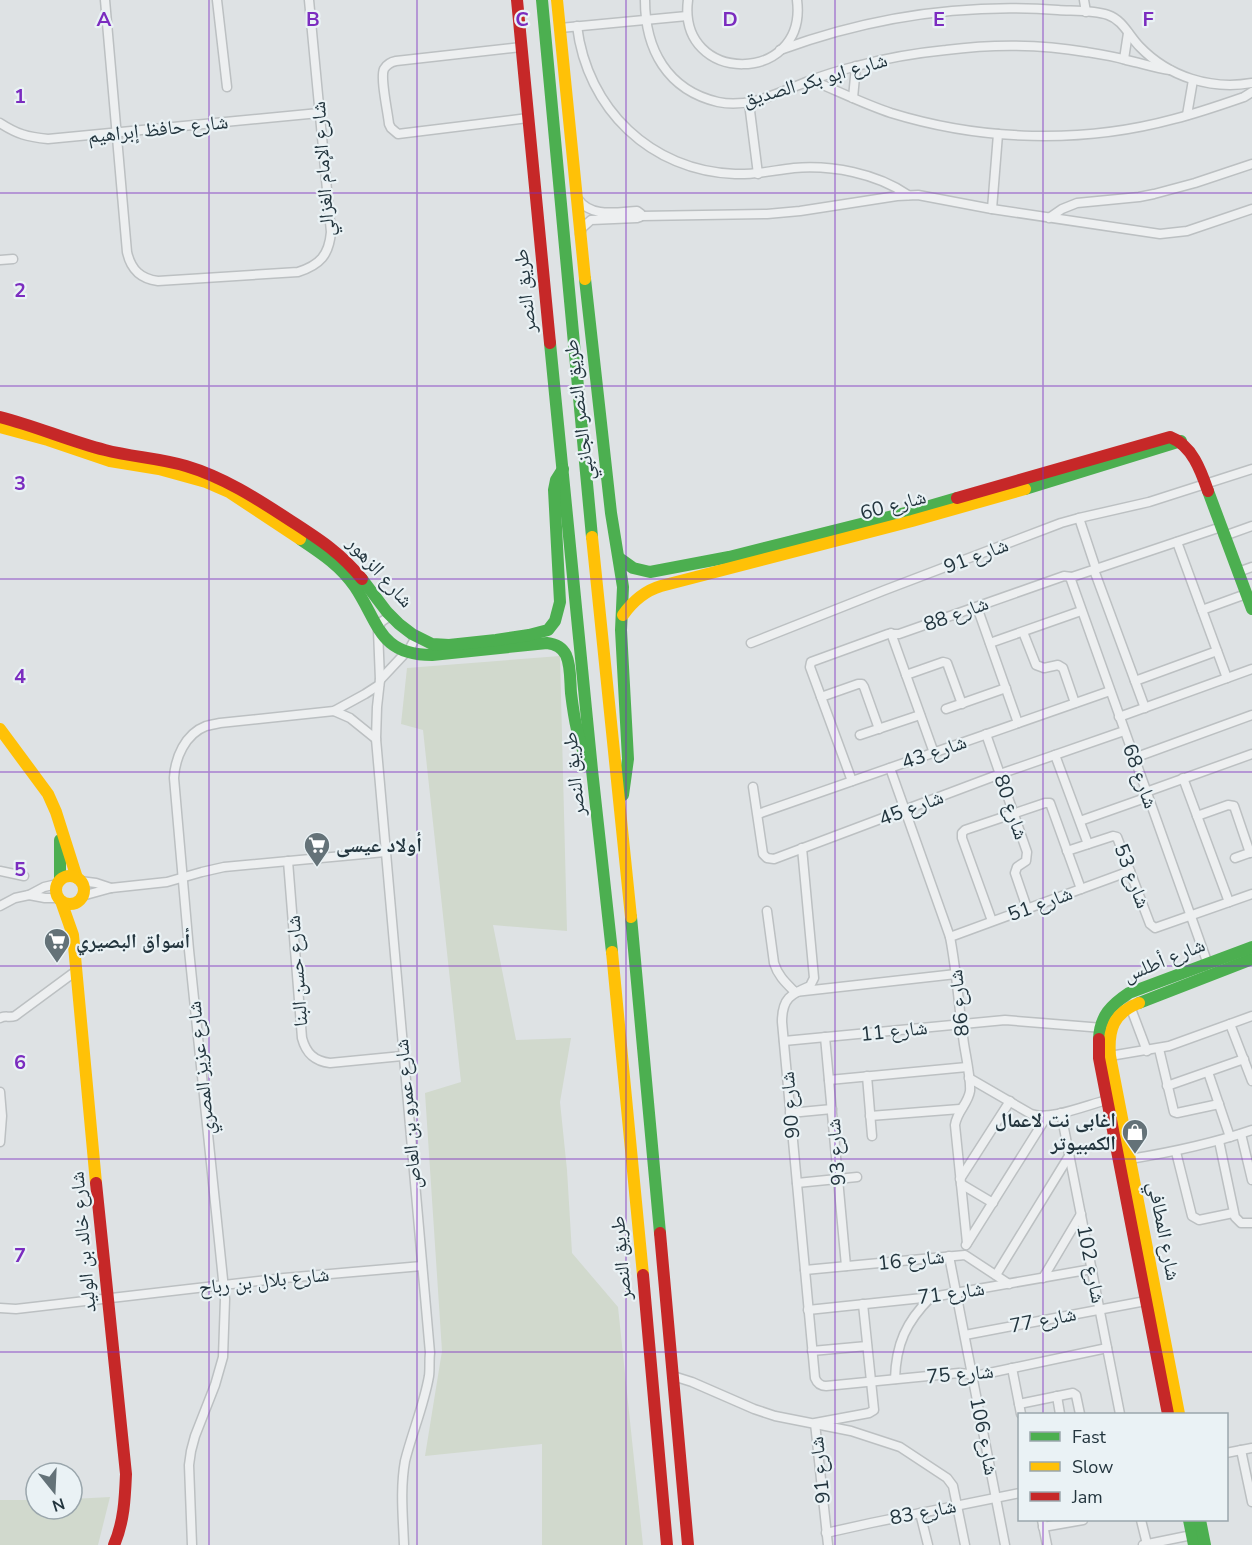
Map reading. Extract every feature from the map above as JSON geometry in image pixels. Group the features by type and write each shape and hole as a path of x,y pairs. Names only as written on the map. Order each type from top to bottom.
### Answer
{"main road":[{"name":"طريق النصر","path":"517,0 592,770 613,962 667,1545"},
{"name":"طريق النصر","path":"542,0 650,1118 688,1545"},
{"name":"طريق النصر الجانبي","path":"557,0 588,325 610,504 623,587 621,630 628,759 621,814"},
{"path":"572,326 588,325"},
{"name":"شارع الزهور","path":"0,417 49,430 107,451 172,462 226,481 335,550 392,617 416,637 435,645 534,634 548,630 553,625 557,619 560,602 554,490 556,480 563,469"},
{"name":"شارع الزهور","path":"0,427 110,460 159,469 198,480 229,492 335,563 355,587 378,630 392,645 406,652 432,656 548,643 558,645 566,653 568,660 578,735 592,770"},
{"name":"شارع 60","path":"623,616 629,605 649,590 731,562 940,508 1170,437 1181,441 1192,455 1206,483 1252,609"},
{"name":"شارع 60","path":"619,558 628,566 650,572 731,562"},
{"path":"0,729 48,794 56,812 83,888 81,898 70,904 60,899 56,893 60,827"},
{"path":"58,882 66,876 78,879"},
{"name":"شارع خالد بن الوليد","path":"73,934 81,898"},
{"name":"شارع خالد بن الوليد","path":"60,899 73,934 107,1299 126,1474 124,1507 114,1545"},
{"name":"شارع أطلس","path":"1105,1029 1130,1006 1252,947"},
{"name":"شارع أطلس","path":"1105,1029 1106,1013 1122,997 1209,969 1252,959"},
{"path":"1105,1029 1109,1039 1105,1057"},
{"name":"شارع المطافي","path":"1105,1057 1107,1100 1179,1413"},
{"name":"شارع المطافي","path":"1105,1057 1130,1159 1168,1413"},
{"path":"627,1119 639,1124 650,1118"},
{"path":"630,1144 634,1139 640,1137 652,1142"},
{"path":"1189,1521 1193,1540"},
{"path":"1200,1521 1205,1545"}],"street":[{"path":"105,0 117,133"},
{"path":"217,0 227,87"},
{"name":"شارع الإمام الغزالي","path":"117,133 127,252 134,270 141,276 158,281 298,272 318,262 330,243 330,232 309,0"},
{"name":"شارع ابو بكر الصديق","path":"645,0 651,45 662,64 686,88 706,98 728,103 748,103 760,100 811,80 856,66 920,53 965,48 1002,46 1056,48 1124,59 1170,70"},
{"path":"688,0 687,16 692,32 700,45 720,60 735,64 752,64 767,59 780,50 795,28 797,0"},
{"path":"1084,0 1086,12"},
{"path":"780,50 852,27 926,13 983,8 1086,12 1100,13 1120,22 1149,56 1170,70 1193,80 1218,85 1252,83"},
{"path":"560,27 687,16"},
{"path":"577,26 586,64 599,92 620,122 640,140 670,159 695,168 723,174 758,174 796,168 837,170 882,180 908,195"},
{"path":"1124,59 1128,33"},
{"path":"521,47 396,61 385,68 383,77 389,124 398,134 528,118"},
{"path":"854,98 856,66"},
{"path":"811,80 868,105 912,119 957,129 998,134 1053,136 1085,134 1150,124 1187,115 1248,95 1252,104"},
{"path":"1187,115 1193,80"},
{"path":"748,103 758,174"},
{"name":"شارع حافظ إبراهيم","path":"0,123 28,137 48,139 319,113"},
{"path":"992,209 998,134"},
{"path":"1049,218 1077,203 1154,194 1252,164"},
{"path":"580,237 585,224 595,216 637,218 640,216 783,213 908,195 929,196 992,209 1153,234 1187,231 1252,209"},
{"path":"576,196 582,205 595,216"},
{"path":"0,260 13,260"},
{"name":"شارع 91","path":"752,643 1078,518 1149,502 1252,469"},
{"path":"1078,518 1145,708"},
{"name":"شارع 88","path":"852,781 821,697 811,662 891,633 899,634 1064,576 1070,577 1176,542 1252,526"},
{"path":"1176,542 1227,678"},
{"path":"1238,572 1252,567"},
{"name":"شارع 68","path":"1070,577 1209,969"},
{"path":"1202,610 1246,594"},
{"path":"977,607 1018,723"},
{"path":"990,643 1081,611"},
{"path":"378,630 381,622 392,617"},
{"name":"شارع عمرو بن العاص","path":"378,630 379,682 376,739 402,1056 430,1353 429,1374 405,1461 402,1491 404,1545"},
{"path":"1023,632 1038,667 1058,665 1063,668 1075,703"},
{"path":"891,633 934,753"},
{"path":"379,682 412,645 416,637"},
{"path":"1135,681 1217,651"},
{"path":"906,675 943,662 947,663 962,704"},
{"path":"1119,717 1252,669"},
{"name":"شارع عزيز المصري","path":"192,1545 189,1465 195,1436 215,1385 223,1357 225,1328 223,1286 189,950 174,768 181,750 193,734 204,727 220,723 334,711 365,694 379,682"},
{"path":"821,697 862,684 879,729"},
{"path":"946,709 1006,688"},
{"name":"شارع 43","path":"758,814 1110,691"},
{"path":"334,711 350,718 376,739"},
{"path":"860,735 920,715"},
{"path":"1134,758 1252,715"},
{"name":"شارع 45","path":"753,787 763,852 765,857 774,859 1000,774 1124,731"},
{"name":"شارع 80","path":"986,734 1028,855 1024,863 1017,867 1015,873 1027,908"},
{"path":"1080,821 1183,778 1252,754"},
{"path":"1055,755 1088,844"},
{"name":"شارع 86","path":"890,768 950,937 956,974 970,1085 968,1098 960,1109 955,1125 967,1243"},
{"path":"1183,778 1229,902"},
{"path":"992,921 962,838 965,830 1050,803 1081,889"},
{"path":"1197,816 1228,805 1234,806 1251,852 1235,858"},
{"name":"شارع 53","path":"1067,851 1116,836 1150,924 1159,928 1190,916"},
{"name":"شارع 90","path":"802,848 814,978 810,986 795,992 789,998 782,1014 814,1378"},
{"path":"81,898 111,888 154,884 224,867 385,852"},
{"name":"شارع حسن البنا","path":"288,861 302,1038 308,1053 322,1062 330,1063 402,1056"},
{"name":"شارع 51","path":"950,937 1130,870"},
{"path":"0,871 24,876"},
{"path":"78,879 111,888"},
{"path":"0,906 58,882"},
{"path":"1190,916 1252,894"},
{"path":"29,895 60,899"},
{"path":"767,911 776,970 795,992 956,974"},
{"path":"0,1018 15,1016 76,970"},
{"path":"1130,1006 1147,1051"},
{"path":"1105,1057 1159,1049 1252,1016"},
{"name":"شارع 11","path":"784,1041 1011,1020 1105,1029"},
{"path":"1230,1024 1252,1081"},
{"name":"شارع 93","path":"825,1037 846,1266"},
{"path":"1159,1049 1175,1113 1219,1104"},
{"path":"1167,1086 1244,1059"},
{"path":"829,1080 967,1067"},
{"path":"1208,1072 1230,1137"},
{"path":"867,1076 872,1136"},
{"path":"969,1078 1036,1116 1061,1113 1107,1100"},
{"path":"0,1092 2,1116 0,1142"},
{"path":"993,1203 961,1182 1010,1101"},
{"path":"790,1113 832,1109"},
{"path":"870,1116 960,1109"},
{"name":"شارع 102","path":"1061,1113 1120,1413"},
{"path":"960,1255 1047,1116"},
{"path":"1130,1159 1176,1152 1252,1130"},
{"path":"1241,1134 1252,1180"},
{"path":"1220,1141 1233,1213 1241,1223 1252,1223"},
{"path":"1176,1152 1192,1215 1199,1220 1233,1213"},
{"path":"996,1275 1070,1156"},
{"path":"797,1183 857,1177"},
{"path":"1043,1278 1081,1214"},
{"name":"شارع 16","path":"805,1270 967,1255 1009,1284"},
{"name":"شارع 106","path":"950,1256 1005,1545"},
{"name":"شارع بلال بن رباح","path":"0,1308 16,1309 284,1278 422,1266"},
{"name":"شارع 71","path":"808,1310 932,1297 1092,1269"},
{"path":"895,1379 902,1337 914,1316 932,1297"},
{"name":"شارع 77","path":"965,1335 1152,1299"},
{"path":"863,1304 871,1382"},
{"path":"812,1351 867,1346"},
{"name":"شارع 75","path":"814,1378 819,1384 826,1386 959,1373 980,1375 1107,1348"},
{"path":"1012,1368 1021,1413"},
{"path":"673,1376 764,1413 788,1420 851,1431 900,1447 947,1478 953,1486 965,1545"},
{"name":"شارع 91","path":"828,1545 815,1423 872,1412 874,1406 871,1382"},
{"path":"1019,1404 1075,1393 1080,1413"},
{"path":"1057,1396 1060,1413"},
{"path":"1228,1453 1252,1448"},
{"path":"1241,1450 1252,1502"},
{"name":"شارع 83","path":"826,1533 1018,1493"},
{"path":"920,1513 928,1545"},
{"path":"1047,1545 1042,1523 1069,1521"},
{"path":"1141,1521 1145,1545 1193,1540"}],"shaded area":[{"path":"560,656 567,931 493,925 516,1040 571,1038 560,1102 572,1253 618,1307 643,1545 542,1545 542,1444 425,1456 442,1351 425,1093 461,1082 423,730 401,724 407,668"},
{"path":"110,1497 98,1545 0,1545 0,1500 24,1500 24,1521 84,1521 84,1498"}],"traffic: fast":[{"path":"542,0 592,537"},
{"path":"585,279 611,513 623,587 621,630 628,759 623,795"},
{"path":"550,343 612,952"},
{"path":"1025,489 1181,441"},
{"path":"362,579 399,624 412,634 432,644 449,645 496,640 548,630 555,621 560,602 554,490 556,480 563,469"},
{"path":"1208,491 1252,609"},
{"path":"619,558 633,568 650,572 729,557 957,498"},
{"path":"300,539 337,566 355,587 383,634 401,649 414,654 432,655 547,643 561,648 568,659 575,721 582,748 590,766"},
{"path":"60,840 60,880"},
{"path":"631,917 660,1233"},
{"path":"1099,1039 1104,1018 1117,1002 1129,993 1252,947"},
{"path":"1139,1003 1252,959"},
{"path":"1189,1521 1194,1545"},
{"path":"1200,1521 1205,1545"}],"traffic: slow":[{"path":"557,0 585,279"},
{"path":"0,427 110,461 159,469 206,482 229,492 300,539"},
{"path":"623,615 639,597 661,586 912,521 1025,489"},
{"path":"592,537 631,917"},
{"path":"0,729 48,794 77,878"},
{"path":"70,876 80,880 84,890 80,900 70,904 60,900 56,890 60,880 70,876"},
{"path":"61,901 73,935 96,1183"},
{"path":"612,952 643,1275"},
{"path":"1139,1003 1123,1012 1114,1023 1110,1038 1110,1056 1179,1413"}],"traffic: jam":[{"path":"517,0 550,343"},
{"path":"0,417 92,446 176,463 213,476 251,496 318,539 345,560 362,579"},
{"path":"957,498 1170,437 1190,452 1199,467 1208,491"},
{"path":"1099,1039 1099,1058 1168,1413"},
{"path":"96,1183 126,1474 122,1519 114,1545"},
{"path":"660,1233 688,1545"},
{"path":"643,1275 667,1545"}],"place":[{"name":"أولاد عيسى","path":"317,868"},
{"name":"أسواق البصيري","path":"57,964"},
{"name":"اغابى نت لاعمال الكمبيوتر","path":"1135,1155"}]}
